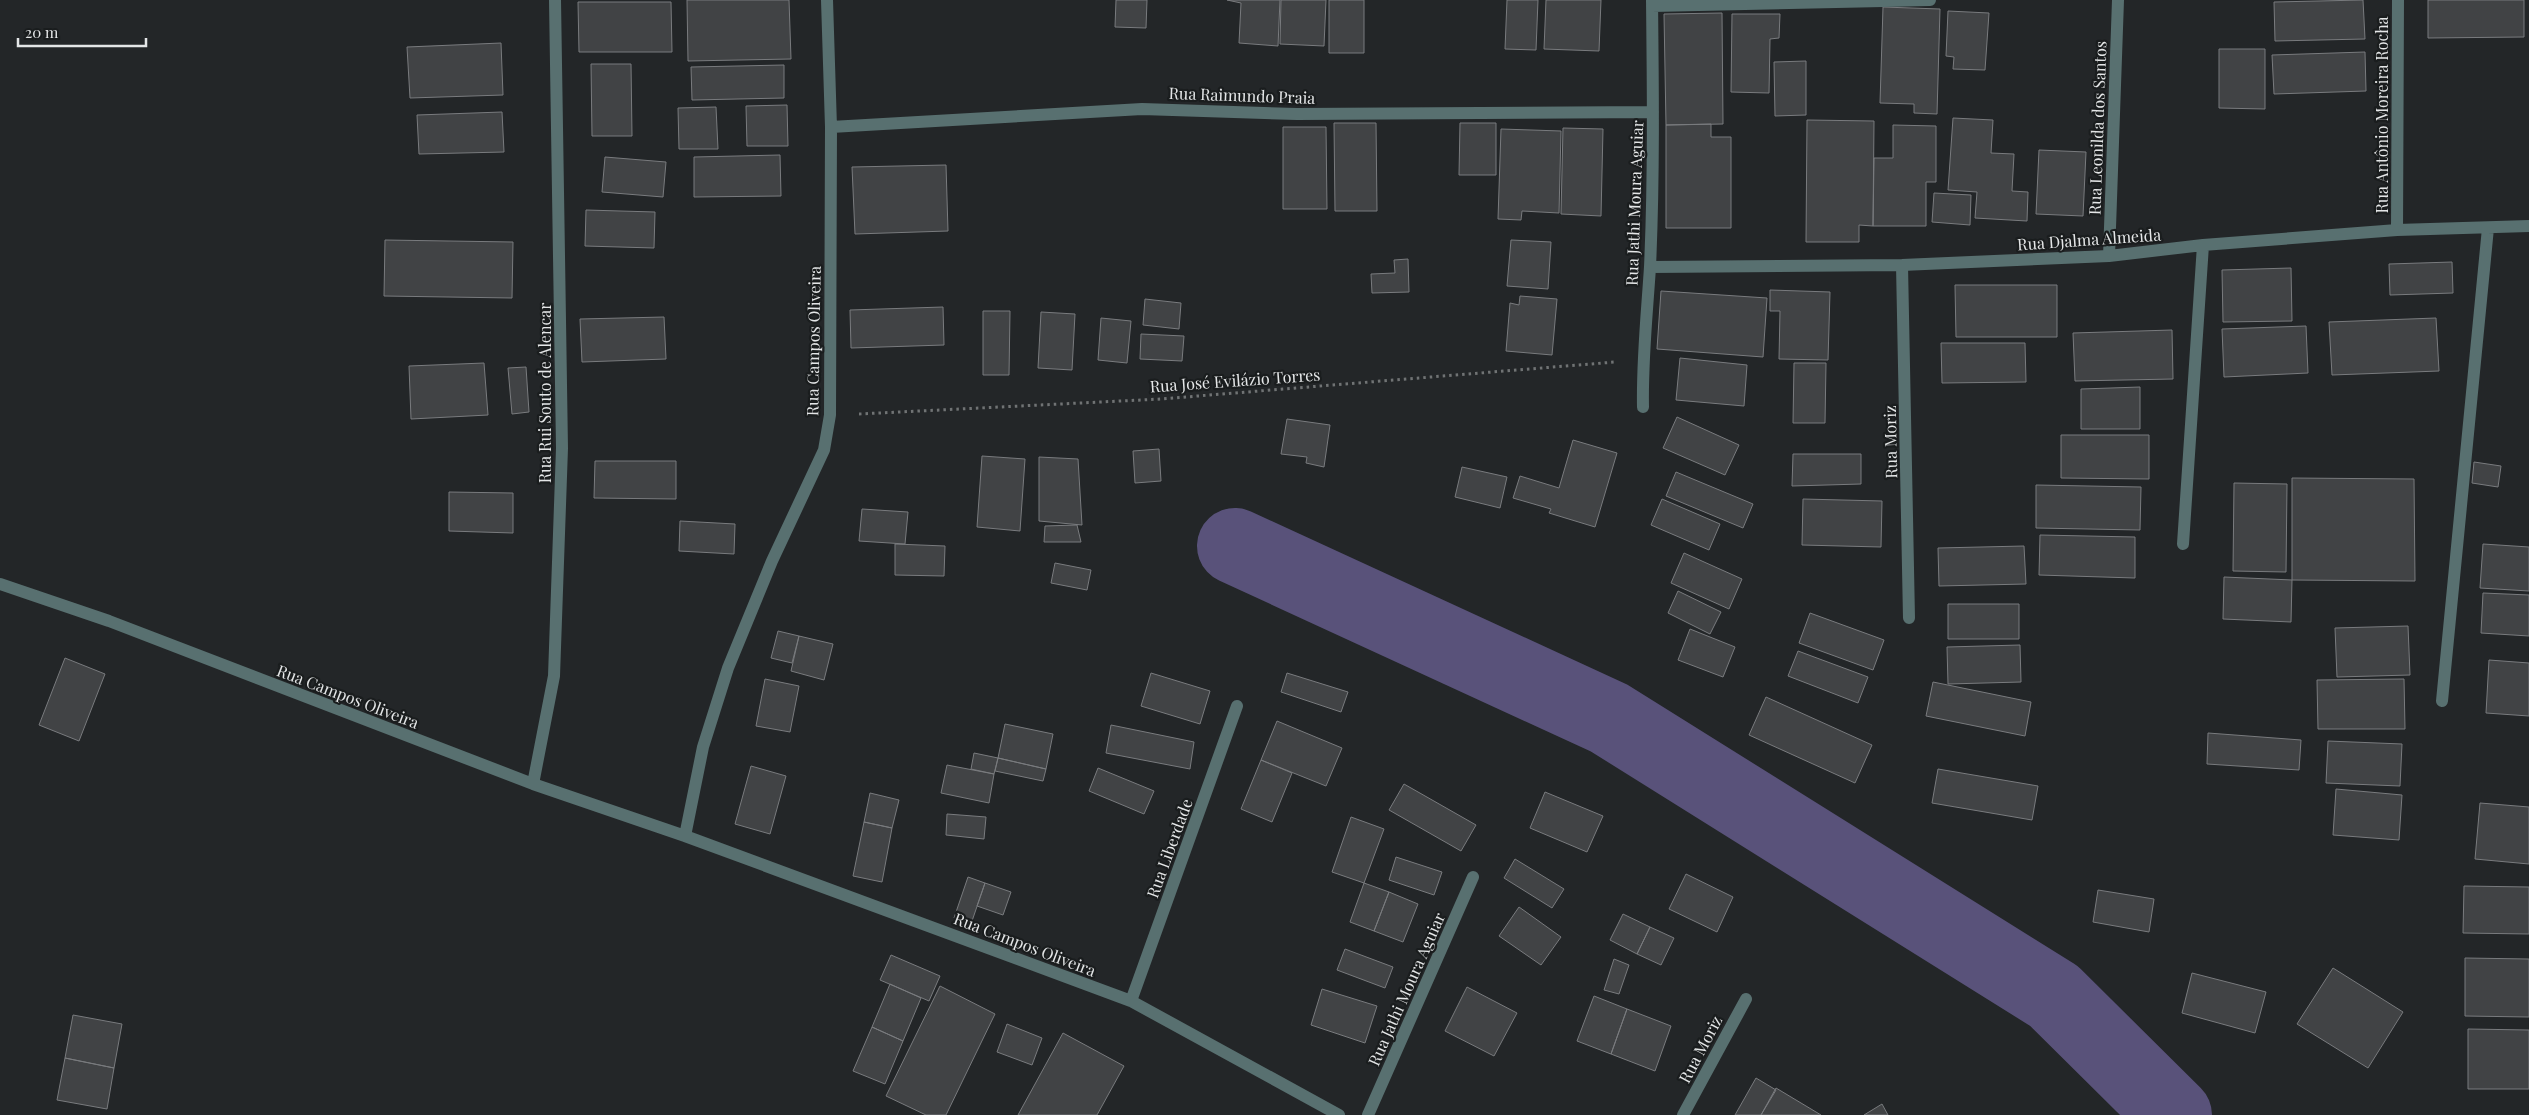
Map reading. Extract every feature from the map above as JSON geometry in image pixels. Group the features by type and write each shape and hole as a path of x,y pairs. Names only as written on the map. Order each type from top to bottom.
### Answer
{"street":[{"name":"Rua Rui Souto de Alencar","path":"533,784 554,676 562,448 555,0"},
{"name":"Rua Campos Oliveira","path":"685,836 703,747 728,668 772,561 824,450 830,415 831,127 827,0"},
{"path":"1652,3 1930,0"},
{"name":"Rua Leonilda dos Santos","path":"2109,256 2118,0"},
{"name":"Rua Antônio Moreira Rocha","path":"2397,230 2398,0"},
{"name":"Rua Jathi Moura Aguiar","path":"1642,407 1642,360 1650,267 1654,112 1652,3"},
{"name":"Rua Raimundo Praia","path":"831,127 1142,109 1297,114 1654,112"},
{"name":"Rua Djalma Almeida","path":"1650,267 1902,265 2109,256 2203,245 2397,230 2529,226"},
{"path":"2442,701 2488,228"},
{"path":"2183,544 2203,245"},
{"name":"Rua Moriz","path":"1902,265 1909,618"},
{"name":"Rua Campos Oliveira","path":"0,584 109,621 533,784 685,836 1131,1001 1339,1115"},
{"name":"Rua Liberdade","path":"1131,1001 1237,706"},
{"name":"Rua Jathi Moura Aguiar","path":"1368,1115 1473,877"},
{"name":"Rua Moriz","path":"1683,1115 1746,999"}],"path":[{"name":"Rua José Evilázio Torres","path":"830,415 1161,398 1642,360"}],"building":[{"path":"687,0 789,0 791,59 688,61"},
{"path":"1116,0 1147,0 1146,28 1115,27"},
{"path":"1227,0 1280,0 1278,46 1239,43 1241,3"},
{"path":"1281,0 1326,0 1324,46 1280,44"},
{"path":"1329,0 1364,0 1364,53 1329,53"},
{"path":"1507,0 1538,0 1536,50 1505,49"},
{"path":"1546,0 1601,0 1599,51 1544,49"},
{"path":"2363,0 2365,39 2275,41 2274,2"},
{"path":"2428,0 2524,0 2524,37 2428,38"},
{"path":"578,2 671,2 672,52 579,52"},
{"path":"1883,7 1940,9 1937,114 1914,113 1914,104 1880,103"},
{"path":"1948,11 1989,13 1985,70 1953,69 1954,57 1946,56"},
{"path":"1722,13 1723,124 1666,125 1664,14"},
{"path":"1732,14 1780,14 1779,38 1770,39 1769,93 1731,92"},
{"path":"501,43 503,95 410,98 407,47"},
{"path":"2219,49 2265,49 2265,109 2219,108"},
{"path":"2365,52 2366,91 2274,94 2272,55"},
{"path":"1806,61 1806,115 1775,116 1774,62"},
{"path":"591,64 631,64 632,136 592,136"},
{"path":"784,65 784,98 692,100 691,67"},
{"path":"787,105 788,146 747,146 746,106"},
{"path":"716,107 718,149 679,149 678,108"},
{"path":"502,112 504,152 419,154 417,115"},
{"path":"1953,118 1993,120 1991,153 2014,154 2012,191 2028,192 2027,221 1975,218 1977,192 1948,190"},
{"path":"1807,120 1874,121 1873,226 1859,225 1859,242 1806,242"},
{"path":"1334,123 1376,123 1377,211 1335,211"},
{"path":"1460,123 1496,123 1496,175 1459,175"},
{"path":"1711,124 1711,137 1731,137 1731,228 1666,228 1666,125"},
{"path":"1893,125 1936,126 1936,182 1926,182 1926,226 1873,226 1874,158 1893,158"},
{"path":"1283,127 1326,127 1327,209 1283,209"},
{"path":"1563,128 1603,129 1601,216 1561,214"},
{"path":"1501,129 1561,131 1559,213 1522,211 1521,220 1498,219"},
{"path":"2039,150 2086,152 2083,216 2036,214"},
{"path":"780,155 781,196 694,197 694,157"},
{"path":"605,157 666,162 663,197 602,192"},
{"path":"946,165 948,231 855,234 852,167"},
{"path":"1934,193 1971,195 1970,225 1932,222"},
{"path":"586,210 655,212 654,248 585,246"},
{"path":"385,240 513,242 512,298 384,296"},
{"path":"1511,240 1551,242 1548,289 1507,286"},
{"path":"1408,259 1409,292 1372,293 1371,274 1395,273 1394,260"},
{"path":"2452,262 2453,293 2390,295 2389,264"},
{"path":"2291,268 2292,321 2223,322 2222,270"},
{"path":"1955,285 2057,285 2057,337 1956,337"},
{"path":"1770,290 1830,292 1828,360 1779,359 1780,311 1770,311"},
{"path":"1661,291 1767,298 1763,357 1657,349"},
{"path":"1520,296 1557,299 1552,355 1506,351 1510,303 1519,305"},
{"path":"1145,299 1181,303 1179,329 1143,325"},
{"path":"943,307 944,345 851,348 850,310"},
{"path":"983,311 1010,311 1009,375 983,375"},
{"path":"1041,312 1075,314 1072,370 1038,368"},
{"path":"664,317 666,359 582,362 580,319"},
{"path":"1101,318 1131,321 1127,363 1098,360"},
{"path":"2436,318 2439,371 2332,375 2329,322"},
{"path":"2306,326 2308,373 2224,377 2222,329"},
{"path":"2172,330 2173,379 2075,381 2073,333"},
{"path":"1141,334 1184,336 1182,361 1140,359"},
{"path":"1941,343 2025,343 2026,382 1942,383"},
{"path":"1680,358 1747,365 1744,406 1676,400"},
{"path":"484,363 488,415 411,419 409,366"},
{"path":"1794,363 1826,363 1825,423 1793,423"},
{"path":"526,367 529,412 512,414 508,368"},
{"path":"2140,387 2140,429 2081,429 2081,389"},
{"path":"1677,417 1739,445 1725,475 1663,448"},
{"path":"1287,419 1330,425 1324,467 1306,463 1307,457 1281,454"},
{"path":"2061,435 2149,435 2149,479 2061,478"},
{"path":"1573,440 1617,453 1595,527 1549,513 1551,509 1513,498 1520,476 1559,488"},
{"path":"1159,449 1161,481 1135,483 1133,451"},
{"path":"1793,454 1861,454 1861,484 1792,486"},
{"path":"982,456 1025,459 1020,531 977,527"},
{"path":"1039,457 1078,459 1082,525 1039,521"},
{"path":"595,461 676,461 676,499 594,498"},
{"path":"2474,462 2501,466 2498,487 2472,483"},
{"path":"1462,467 1507,477 1500,508 1455,497"},
{"path":"1676,472 1753,504 1743,528 1666,496"},
{"path":"2292,478 2414,479 2415,581 2292,580"},
{"path":"2234,483 2287,484 2286,572 2233,571"},
{"path":"2036,485 2141,487 2140,530 2036,528"},
{"path":"449,492 513,493 513,533 449,531"},
{"path":"1662,499 1720,524 1709,550 1651,525"},
{"path":"1803,499 1882,501 1881,547 1802,545"},
{"path":"862,509 908,512 905,544 859,541"},
{"path":"680,521 735,524 734,554 679,551"},
{"path":"1077,525 1081,542 1044,542 1045,526"},
{"path":"2040,535 2135,537 2135,578 2039,575"},
{"path":"895,544 945,546 944,576 895,575"},
{"path":"2483,544 2529,547 2529,591 2480,588"},
{"path":"2024,546 2026,584 1939,586 1938,548"},
{"path":"1684,553 1742,579 1729,609 1671,583"},
{"path":"1055,563 1091,570 1087,590 1051,583"},
{"path":"2224,577 2292,580 2291,622 2223,619"},
{"path":"1678,591 1721,612 1710,634 1668,613"},
{"path":"2483,593 2529,595 2529,636 2481,633"},
{"path":"1948,604 2019,604 2019,639 1948,639"},
{"path":"1810,613 1884,640 1873,670 1799,643"},
{"path":"2408,626 2410,675 2337,677 2335,628"},
{"path":"1690,629 1735,647 1723,677 1678,660"},
{"path":"778,631 799,636 792,663 771,658"},
{"path":"799,636 833,644 824,680 791,671"},
{"path":"2020,645 2021,682 1948,684 1947,647"},
{"path":"1798,651 1868,677 1858,703 1788,676"},
{"path":"65,658 105,674 79,741 39,725"},
{"path":"2489,660 2529,663 2529,716 2486,713"},
{"path":"1151,673 1210,691 1200,724 1141,706"},
{"path":"1287,673 1348,692 1341,712 1281,692"},
{"path":"765,679 799,686 790,732 756,726"},
{"path":"2404,679 2405,729 2318,729 2317,680"},
{"path":"1933,682 2031,702 2025,736 1926,716"},
{"path":"1766,697 1872,745 1855,783 1749,735"},
{"path":"1277,721 1342,748 1326,786 1261,760"},
{"path":"1005,724 1053,734 1046,769 998,758"},
{"path":"1111,725 1194,742 1190,769 1106,753"},
{"path":"2208,733 2301,740 2299,770 2207,764"},
{"path":"2328,741 2402,744 2400,786 2326,783"},
{"path":"974,753 998,758 994,774 971,769"},
{"path":"998,758 1046,769 1043,781 995,771"},
{"path":"1261,760 1292,773 1272,822 1241,809"},
{"path":"947,765 994,774 989,803 941,793"},
{"path":"751,766 786,776 770,834 735,824"},
{"path":"1098,768 1154,791 1144,814 1089,791"},
{"path":"1938,769 2038,786 2032,820 1932,803"},
{"path":"1404,784 1476,825 1461,851 1389,810"},
{"path":"2336,789 2402,795 2399,840 2333,835"},
{"path":"1545,792 1603,816 1587,852 1530,828"},
{"path":"870,793 899,800 892,828 864,822"},
{"path":"2480,803 2529,807 2529,864 2475,859"},
{"path":"947,814 986,817 984,839 946,835"},
{"path":"1351,817 1384,829 1364,883 1332,872"},
{"path":"864,822 892,828 882,882 853,876"},
{"path":"1396,857 1442,872 1434,895 1389,880"},
{"path":"1515,859 1564,889 1552,908 1504,878"},
{"path":"1686,874 1733,897 1717,932 1669,909"},
{"path":"968,877 985,883 971,924 954,918"},
{"path":"985,883 1011,892 1003,915 977,906"},
{"path":"1364,883 1389,892 1374,931 1350,922"},
{"path":"2464,886 2529,887 2529,934 2463,933"},
{"path":"2098,890 2154,899 2149,932 2093,922"},
{"path":"1389,892 1418,904 1403,942 1374,931"},
{"path":"1519,907 1561,937 1541,965 1499,936"},
{"path":"1623,914 1650,927 1637,954 1610,940"},
{"path":"1650,927 1674,938 1661,965 1637,954"},
{"path":"1345,949 1393,967 1385,988 1337,970"},
{"path":"891,955 940,976 929,1001 880,980"},
{"path":"2465,958 2529,959 2529,1017 2465,1016"},
{"path":"1614,959 1629,965 1619,994 1604,990"},
{"path":"2333,968 2403,1012 2368,1068 2297,1024"},
{"path":"2192,973 2266,992 2255,1033 2182,1013"},
{"path":"890,984 921,998 903,1041 872,1027"},
{"path":"940,986 995,1014 946,1115 926,1115 886,1096"},
{"path":"1467,987 1517,1013 1494,1056 1445,1031"},
{"path":"1322,989 1377,1006 1365,1043 1311,1025"},
{"path":"1594,996 1627,1009 1611,1054 1577,1041"},
{"path":"1627,1009 1671,1026 1655,1071 1611,1054"},
{"path":"73,1015 122,1024 114,1068 65,1058"},
{"path":"1007,1024 1042,1038 1032,1065 997,1052"},
{"path":"872,1027 903,1041 885,1084 853,1071"},
{"path":"2468,1029 2529,1030 2529,1089 2468,1089"},
{"path":"1063,1033 1124,1066 1097,1115 1018,1115"},
{"path":"65,1058 114,1068 107,1109 57,1100"},
{"path":"1756,1078 1776,1090 1761,1115 1735,1115"},
{"path":"1776,1088 1821,1115 1761,1115"},
{"path":"1882,1104 1888,1115 1864,1115"}],"waterway":[{"path":"1235,546 1609,718 2054,996 2174,1115"}]}
